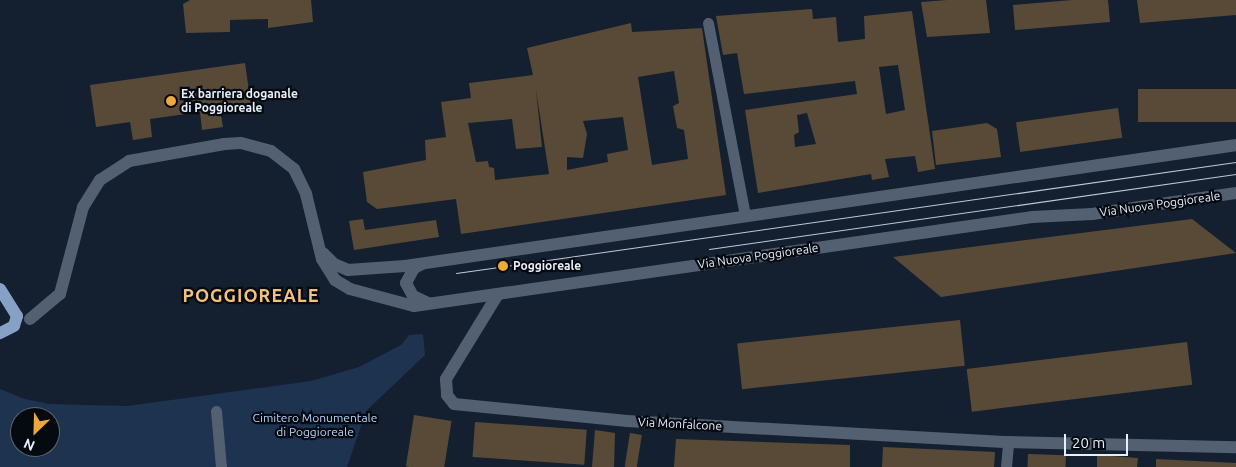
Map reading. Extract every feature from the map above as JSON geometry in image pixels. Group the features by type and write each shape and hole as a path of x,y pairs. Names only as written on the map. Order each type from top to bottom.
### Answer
{"main road":[{"path":"0,289 8,304 14,309 16,321 10,330 0,333"}],"street":[{"name":"Via Nuova Poggioreale","path":"30,319 53,303 63,288 84,208 91,192 112,169 129,161 224,144 240,143 271,151 294,169 300,180 324,264 342,285 398,304 431,304 1013,220 1092,214 1236,193"},
{"name":"Via Nuova Poggioreale","path":"315,235 327,258 348,270 424,263 1236,145"},
{"path":"424,263 414,268 406,283 413,296 431,304"},
{"name":"Via Monfalcone","path":"498,294 446,379 447,395 454,404 627,421 1008,442 1236,447"}],"lane":[{"path":"708,23 745,215"},
{"path":"216,411 222,467"},
{"path":"1006,467 1008,442"}],"green space":[{"name":"Cimitero Monumentale di Poggioreale","path":"423,334 425,355 366,411 347,467 0,467 0,389 25,399 49,404 127,406 311,381 359,367 401,345 409,335"}],"building":[{"path":"190,0 311,0 313,22 268,28 268,19 230,20 230,32 186,33 183,4"},
{"path":"986,0 990,33 927,37 921,2"},
{"path":"1072,0 1108,0 1110,22 1015,30 1013,5"},
{"path":"1137,0 1236,0 1236,15 1140,23"},
{"path":"812,9 813,19 836,17 838,42 865,39 864,16 912,11 935,169 918,172 915,156 885,159 889,177 872,180 871,174 758,193 745,110 857,94 855,81 744,94 737,53 723,55 716,16","holes":["898,65 905,110 886,114 879,67","807,113 816,144 795,147 794,135 799,132 797,115"]},
{"path":"631,23 632,32 702,28 726,195 461,234 456,199 377,209 367,202 363,172 426,160 425,140 446,137 441,102 471,98 469,83 533,75 527,48","holes":["674,71 679,103 673,106 677,128 684,130 688,159 652,165 638,77","536,90 549,174 495,180 494,168 489,167 488,161 476,162 468,123 512,119 516,149 542,147","623,117 628,150 607,154 608,162 567,170 567,157 583,158 587,134 583,121"]},
{"name":"Ex barriera doganale di Poggioreale","path":"245,63 251,105 220,109 223,127 202,130 200,112 150,119 152,137 133,140 130,122 96,127 90,85"},
{"path":"1138,89 1236,89 1236,122 1138,122"},
{"path":"1118,108 1122,138 1020,152 1016,122"},
{"path":"987,123 997,129 1001,157 936,165 932,131"},
{"path":"363,219 365,230 436,220 439,237 354,250 349,221"},
{"path":"1192,219 1236,253 941,297 893,257"},
{"path":"960,320 965,366 742,389 737,343"},
{"path":"1187,342 1192,385 972,412 967,369"},
{"path":"414,415 452,421 444,467 406,466"},
{"path":"475,422 587,430 584,465 473,457"},
{"path":"595,430 615,433 614,467 592,467"},
{"path":"630,433 642,435 637,467 625,467"},
{"path":"676,439 850,445 850,467 674,467"},
{"path":"883,447 995,452 994,467 882,467"},
{"path":"1028,454 1066,455 1066,467 1028,467"},
{"path":"1097,455 1138,458 1137,467 1097,467"},
{"path":"1156,459 1236,463 1236,467 1156,467"}],"tram line":[{"path":"456,273 1236,162"},
{"path":"709,249 1236,174"}],"place":[{"name":"Ex barriera doganale di Poggioreale","path":"171,101"},
{"name":"Poggioreale","path":"503,266"}],"district":[{"name":"POGGIOREALE","path":"251,295"}]}
